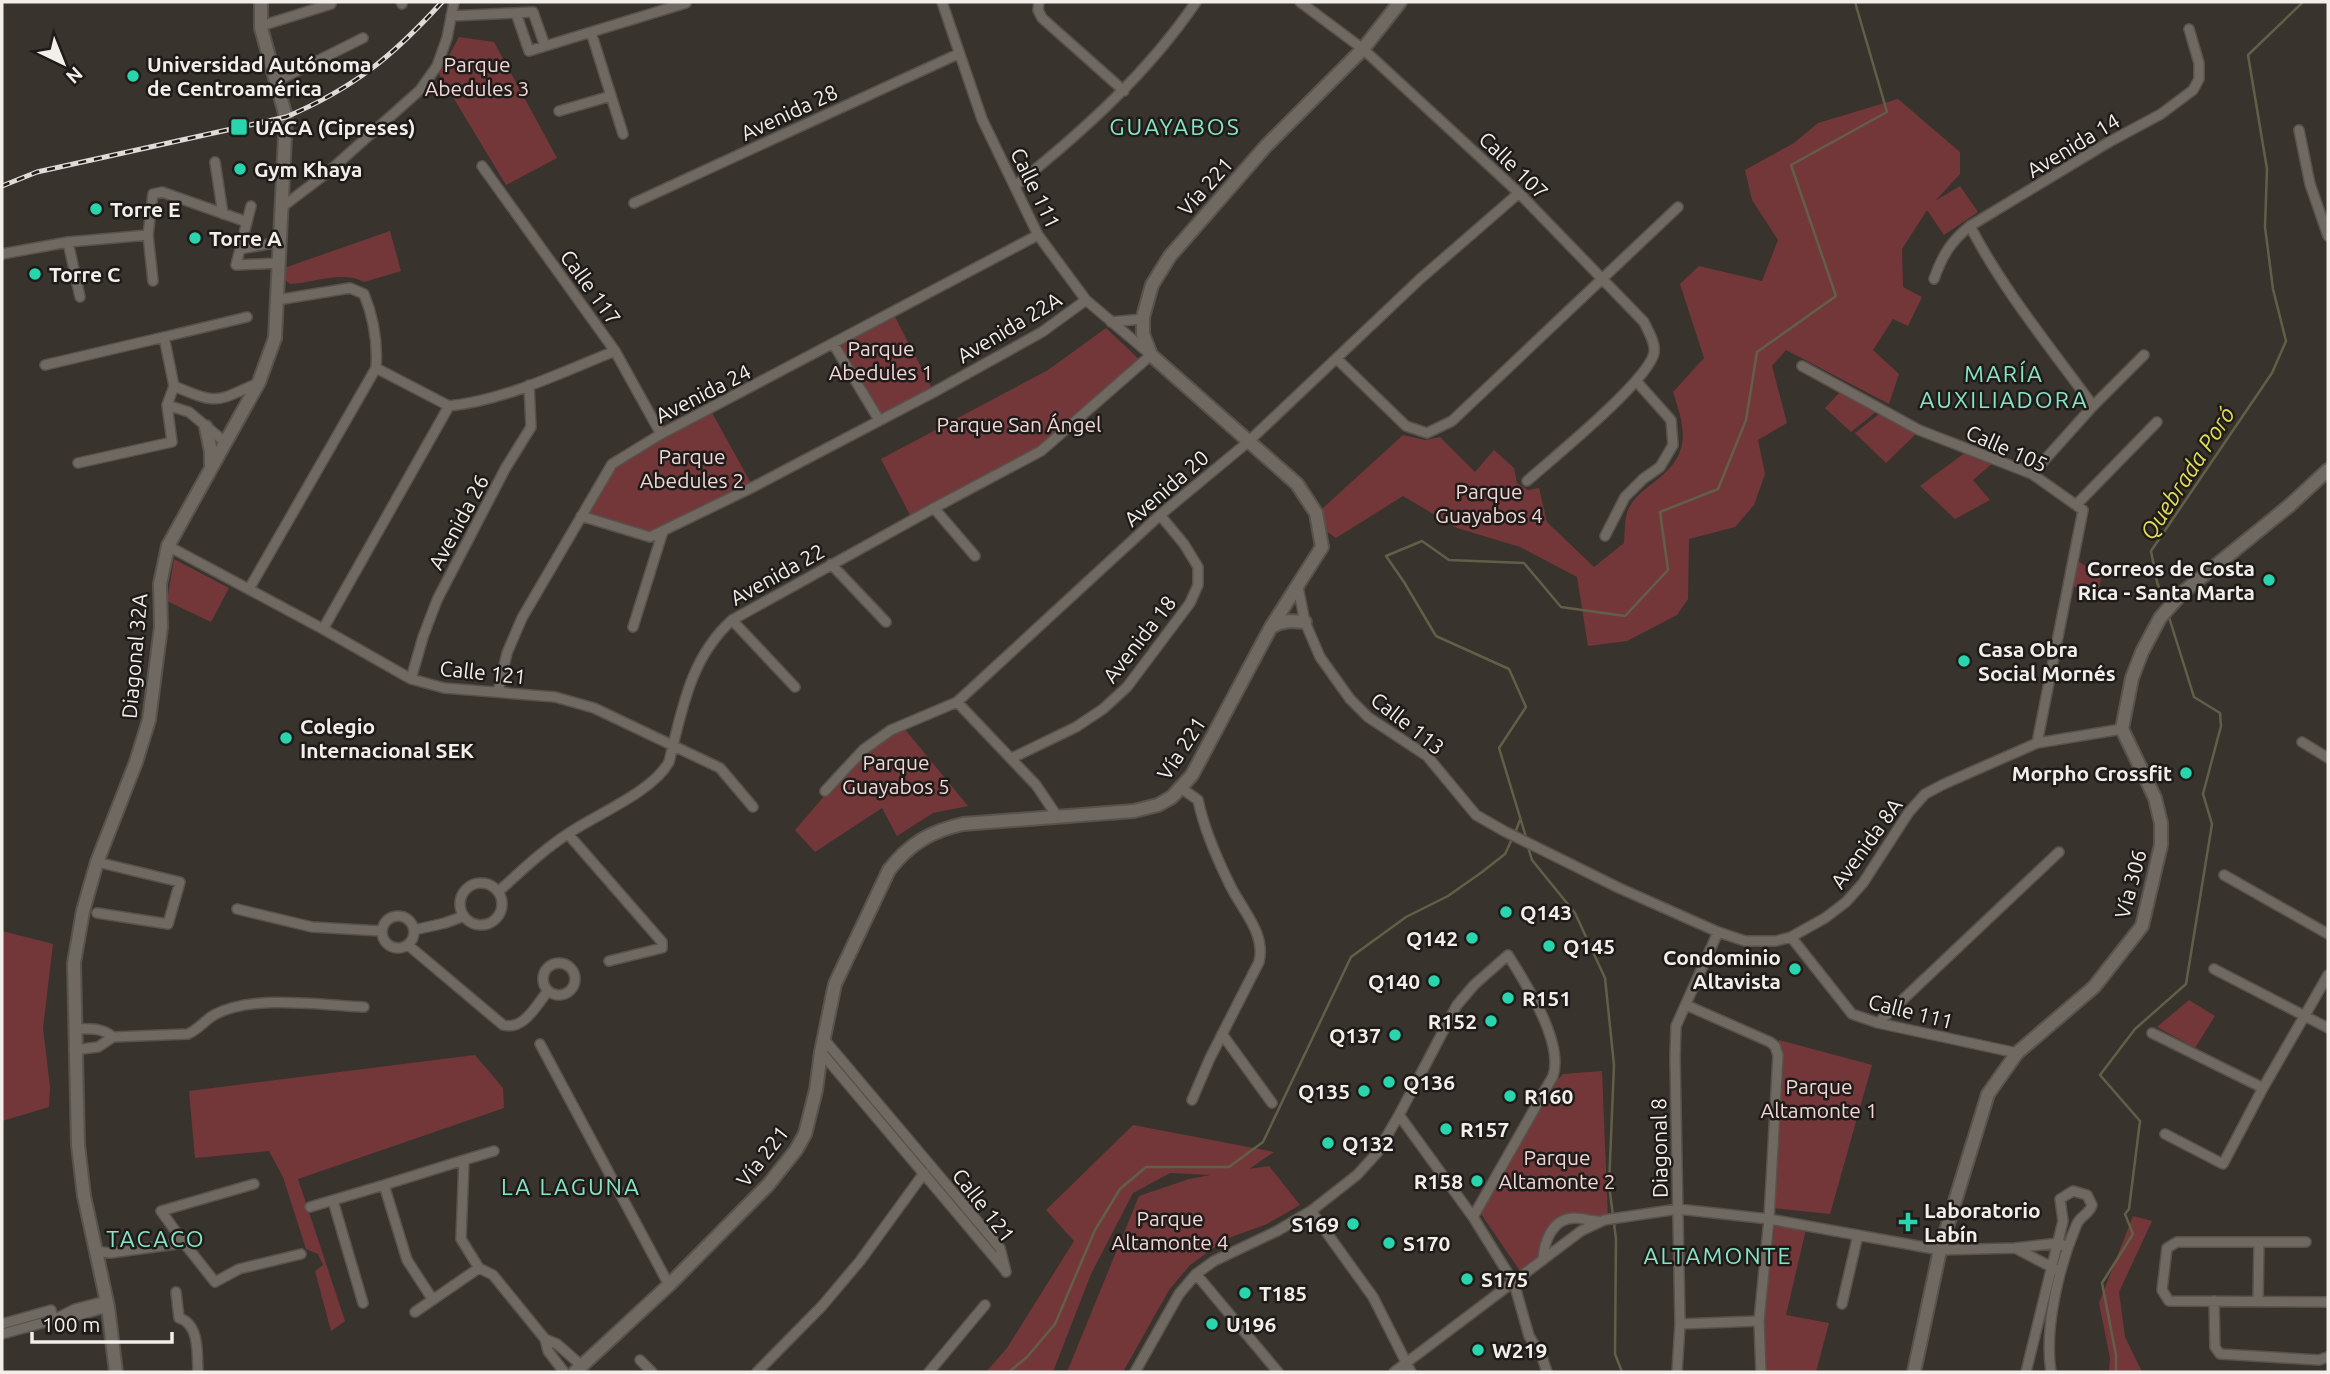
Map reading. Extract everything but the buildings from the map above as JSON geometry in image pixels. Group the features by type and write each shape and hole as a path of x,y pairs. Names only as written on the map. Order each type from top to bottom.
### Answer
{"street":[{"name":"Diagonal 32A","path":"116,1372 107,1304 84,1196 78,1145 74,963 78,935 97,862 136,762 149,720 160,627 160,584 168,546 259,382 275,338 286,117 261,26 261,2"},
{"path":"282,207 327,173 420,90 437,66 447,38 454,2"},
{"name":"Calle 111","path":"942,2 982,119 1038,236 1086,300 1151,355"},
{"path":"1039,2 1038,10 1042,18 1124,92"},
{"path":"1015,186 1079,134 1124,92 1196,2"},
{"name":"Calle 107","path":"1300,2 1363,49 1519,193 1644,322 1654,345 1654,354 1637,382 1527,481"},
{"name":"Vía 221","path":"578,1369 669,1285 768,1185 796,1150 805,1134 816,1090 823,1038 835,984 889,870 902,853 924,837 944,828 963,824 1134,811 1158,805 1172,797 1192,775 1271,627 1322,547 1316,513 1297,484 1151,355 1143,334 1142,319 1152,285 1193,227 1266,146 1363,49 1400,2"},
{"path":"516,13 529,51 686,3"},
{"path":"261,26 331,4"},
{"path":"451,16 533,12 545,46"},
{"name":"Avenida 14","path":"1934,279 1942,255 1954,239 1970,226 2109,142 2161,114 2193,90 2199,79 2199,63 2189,29"},
{"path":"591,32 623,134"},
{"path":"277,81 363,38"},
{"name":"Avenida 28","path":"634,203 958,54"},
{"path":"559,111 611,96"},
{"path":"2299,130 2310,184 2328,236"},
{"path":"215,162 223,215"},
{"name":"Calle 117","path":"482,166 615,351 662,434"},
{"path":"153,281 148,235 153,194 162,192 247,222"},
{"name":"Avenida 20","path":"825,791 863,750 891,730 957,702 1160,515 1248,442 1420,279 1519,193"},
{"path":"251,206 236,265 279,262"},
{"path":"1337,359 1406,426 1427,433 1452,421 1678,207"},
{"path":"1970,226 1984,253 2093,406"},
{"path":"2,254 68,242 148,235"},
{"name":"Avenida 24","path":"498,692 507,653 522,618 612,464 662,434 1038,236"},
{"path":"68,242 80,297"},
{"path":"240,249 280,242"},
{"path":"249,589 376,368 378,344 372,314 364,294 350,288 277,300"},
{"name":"Avenida 22A","path":"581,516 650,537 879,420 1042,332 1086,300"},
{"path":"45,365 247,317"},
{"path":"1111,321 1142,319"},
{"path":"78,463 172,442 167,405 174,386 164,337"},
{"path":"834,345 879,420"},
{"path":"376,368 449,406 467,404 529,385 615,351"},
{"name":"Avenida 22","path":"498,892 540,854 656,779 669,762 689,688 704,651 732,620 1041,451 1151,355"},
{"path":"2032,474 2093,406 2144,355"},
{"name":"Calle 105","path":"1802,366 1919,430 2032,474 2079,507"},
{"path":"174,386 210,400 218,400 259,382"},
{"path":"1605,536 1625,497 1660,467 1673,445 1671,420 1637,382"},
{"name":"Avenida 26","path":"411,679 437,600 505,469 531,427 529,385"},
{"path":"167,405 189,412 225,442"},
{"path":"323,628 449,406"},
{"path":"2037,743 2079,507 2157,422"},
{"path":"206,427 211,468"},
{"path":"2122,729 2132,678 2160,618 2171,604 2328,470"},
{"path":"934,508 975,556"},
{"name":"Avenida 18","path":"1012,758 1076,727 1104,709 1127,687 1190,603 1198,585 1198,567 1184,544 1160,515"},
{"path":"634,627 663,531"},
{"name":"Calle 121","path":"168,546 323,628 411,679 444,688 555,697 594,708 720,768 753,807"},
{"path":"831,564 886,622"},
{"name":"Calle 113","path":"1298,587 1306,622 1320,657 1359,708 1377,724 1427,756 1469,808 1504,831 1619,888 1718,932"},
{"path":"732,620 795,687"},
{"path":"1271,627 1290,620 1306,622"},
{"path":"957,702 1036,785 1057,816"},
{"name":"Avenida 8A","path":"1718,932 1745,941 1761,942 1791,937 1825,918 1846,902 1863,883 1909,813 1925,794 1944,783 2037,743 2122,729"},
{"name":"Vía 306","path":"1914,1372 1940,1250 1988,1094 2017,1053 2094,987 2142,926 2161,845 2161,822 2155,798 2122,729"},
{"path":"2302,742 2328,758"},
{"path":"1181,788 1198,800 1201,816 1231,888 1254,925 1262,949 1259,962 1192,1100"},
{"path":"568,834 662,942 662,947 609,961"},
{"path":"1878,1023 2059,852"},
{"path":"97,862 180,882 168,924 97,913"},
{"path":"2224,875 2328,934"},
{"path":"485,883 498,892 502,907 493,921 478,924 464,916 460,900 469,886 485,883"},
{"path":"237,909 312,927 381,931"},
{"path":"400,916 409,920 414,930 408,945 396,949 390,947 381,931 385,922 400,916"},
{"path":"414,930 464,916"},
{"name":"Diagonal 8","path":"1677,1372 1680,1324 1676,1026 1718,932"},
{"name":"Calle 111","path":"1791,937 1852,1014 1878,1023 2017,1053"},
{"path":"408,945 503,1025 509,1027 518,1025 548,990"},
{"path":"1135,1372 1179,1294 1196,1274 1214,1261 1277,1231 1311,1210 1357,1175 1377,1153 1457,1005 1474,985 1508,955 1525,982 1554,1043 1556,1067 1473,1217"},
{"path":"2214,969 2328,1028"},
{"path":"2165,1134 2223,1164 2328,975"},
{"path":"74,1050 98,1047 113,1037 188,1034 199,1029 214,1015 256,1003 364,1007"},
{"path":"1686,1005 1770,1042 1775,1046 1778,1055 1769,1219 1759,1321 1761,1372"},
{"path":"74,1029 99,1029 113,1037"},
{"path":"2152,1033 2263,1088"},
{"path":"1222,1034 1272,1103"},
{"name":"Calle 121","path":"821,1052 1006,1272 1000,1248 823,1038"},
{"path":"540,1044 669,1285"},
{"path":"1399,1115 1473,1217 1514,1283 1529,1336 1542,1357 1547,1372"},
{"path":"310,1207 494,1151"},
{"path":"464,1160 461,1240 480,1268 493,1275 545,1339 548,1351 564,1372"},
{"path":"757,1372 822,1306 860,1261 924,1173"},
{"path":"254,1184 161,1211 215,1282 239,1269 301,1254"},
{"path":"384,1185 407,1260 433,1300"},
{"path":"2026,1372 2063,1222 2060,1199 2073,1191 2087,1195 2092,1205 2090,1212 2077,1221 2062,1271 2051,1325 2051,1372"},
{"path":"332,1200 363,1303"},
{"path":"1547,1257 1545,1244 1548,1234 1557,1225 1572,1218 1602,1221 1678,1209 1769,1219 1940,1250 2015,1248 2058,1243 2068,1247"},
{"path":"1311,1210 1373,1297 1411,1372"},
{"path":"1394,1372 1547,1257 1602,1221"},
{"path":"1842,1304 1858,1235"},
{"path":"95,1251 110,1253 184,1242"},
{"path":"2306,1242 2177,1242 2167,1248 2162,1290 2164,1297 2169,1301 2328,1302"},
{"path":"2258,1301 2259,1242"},
{"path":"2015,1248 2062,1271"},
{"path":"415,1312 480,1268"},
{"path":"1196,1274 1278,1372"},
{"path":"176,1292 179,1318 186,1320 194,1332 198,1372"},
{"path":"2214,1301 2215,1347 2220,1354 2319,1360 2328,1357"},
{"path":"2,1334 53,1320 75,1309 107,1304"},
{"path":"929,1372 985,1305"},
{"path":"2,1324 51,1310 53,1320"},
{"path":"1680,1324 1759,1321"},
{"path":"2038,1323 2051,1325"},
{"path":"545,1339 557,1344 578,1369"},
{"path":"640,1360 652,1372"}],"green space":[{"name":"Parque Abedules 3","path":"459,37 494,42 557,158 506,185 439,74"},
{"name":"Parque Guayabos 4","path":"1898,99 1960,152 1960,174 1935,201 1960,186 1978,212 1944,235 1927,210 1902,249 1903,287 1922,297 1908,326 1893,319 1873,350 1899,374 1889,404 1786,350 1772,366 1787,423 1758,440 1765,474 1754,505 1735,527 1689,539 1688,599 1677,615 1627,641 1588,646 1577,577 1520,547 1457,528 1403,496 1336,538 1323,529 1323,508 1403,435 1425,440 1440,437 1475,472 1494,450 1514,468 1517,483 1528,490 1539,488 1547,522 1594,567 1624,543 1630,506 1668,470 1681,450 1682,429 1673,392 1704,358 1680,284 1699,266 1762,281 1778,240 1752,200 1745,170 1794,143 1818,123"},
{"path":"390,231 401,271 364,282 347,277 290,284 285,280 284,268"},
{"name":"Parque Abedules 1","path":"893,313 934,392 879,420 834,345"},
{"name":"Parque San Ángel","path":"1106,328 1142,362 1041,451 910,515 881,459 1048,370"},
{"path":"1840,392 1877,411 1851,432 1825,408"},
{"name":"Parque Abedules 2","path":"710,409 753,487 650,537 581,516 612,464"},
{"path":"1879,414 1917,433 1886,463 1855,433"},
{"path":"1966,452 1993,463 1973,480 1990,500 1955,519 1920,486"},
{"path":"174,559 229,588 211,622 167,601"},
{"path":"2078,561 2101,577 2098,599 2073,586"},
{"name":"Parque Guayabos 5","path":"903,727 968,806 933,813 897,836 882,808 815,852 795,830 865,749"},
{"path":"2,931 53,944 43,1028 50,1087 49,1107 2,1121"},
{"path":"2189,1000 2215,1016 2195,1048 2157,1027"},
{"name":"Parque Altamonte 1","path":"1779,1040 1872,1065 1830,1214 1773,1208"},
{"path":"475,1055 503,1088 504,1108 298,1179 345,1321 331,1331 315,1271 323,1265 318,1254 306,1249 283,1177 269,1151 195,1158 189,1091"},
{"name":"Parque Altamonte 2","path":"1602,1071 1608,1219 1572,1218 1559,1224 1544,1253 1520,1271 1477,1208 1539,1101 1563,1074"},
{"name":"Parque Altamonte 4","path":"1133,1125 1274,1152 1249,1169 1269,1166 1300,1205 1267,1224 1226,1239 1190,1265 1169,1290 1123,1372 1067,1372 1139,1196 1189,1179 1211,1175 1170,1173 1133,1193 1091,1274 1053,1372 986,1372 1007,1348 1074,1241 1046,1210"},
{"path":"2133,1216 2152,1221 2119,1292 2125,1337 2142,1372 2109,1372 2110,1358 2099,1303"},
{"path":"1775,1222 1806,1229 1786,1315 1829,1323 1816,1372 1762,1372 1762,1325"}],"waterway":[{"path":"1526,837 1499,748 1526,707 1509,669 1436,636 1386,556 1422,541 1449,560 1524,563 1561,607 1625,616 1668,570 1660,512 1718,489 1746,420 1757,352 1836,296 1791,165 1887,112 1855,2"},
{"name":"Quebrada Poró","path":"2165,605 2151,551 2272,373 2286,341 2273,289 2265,227 2267,169 2248,55 2303,2"},
{"name":"Quebrada Poró","path":"2116,1372 2116,1355 2102,1283 2133,1234 2125,1214 2129,1209 2140,1121 2100,1075 2135,1029 2186,984 2212,824 2203,794 2221,726 2220,713 2194,697 2168,614"},
{"path":"1515,833 1520,820"},
{"path":"1009,1372 1027,1357 1055,1324 1095,1230 1120,1189 1146,1167 1229,1167 1263,1142 1351,957 1406,917 1448,896 1482,872 1505,854 1512,839"},
{"path":"1528,847 1532,860 1575,913 1605,978 1614,1065 1609,1185 1616,1239 1615,1354 1622,1372"}],"railway":[{"path":"2,186 37,172 286,117 332,94 371,69 407,39 442,2"}],"place":[{"name":"Universidad Autónoma de Centroamérica","path":"133,76"},
{"name":"UACA (Cipreses)","path":"239,127"},
{"name":"Gym Khaya","path":"240,169"},
{"name":"Torre E","path":"96,209"},
{"name":"Torre A","path":"195,238"},
{"name":"Torre C","path":"35,274"},
{"name":"Correos de Costa Rica - Santa Marta","path":"2269,580"},
{"name":"Casa Obra Social Mornés","path":"1964,661"},
{"name":"Colegio Internacional SEK","path":"286,738"},
{"name":"Morpho Crossfit","path":"2186,773"},
{"name":"Q143","path":"1506,912"},
{"name":"Q142","path":"1472,938"},
{"name":"Q145","path":"1549,946"},
{"name":"Condominio Altavista","path":"1795,969"},
{"name":"Q140","path":"1434,981"},
{"name":"R151","path":"1508,998"},
{"name":"R152","path":"1491,1021"},
{"name":"Q137","path":"1395,1035"},
{"name":"Q136","path":"1389,1082"},
{"name":"Q135","path":"1364,1091"},
{"name":"R160","path":"1510,1096"},
{"name":"R157","path":"1446,1129"},
{"name":"Q132","path":"1328,1143"},
{"name":"R158","path":"1477,1181"},
{"name":"Laboratorio Labín","path":"1908,1222"},
{"name":"S169","path":"1353,1224"},
{"name":"S170","path":"1389,1243"},
{"name":"S175","path":"1467,1279"},
{"name":"T185","path":"1245,1293"},
{"name":"U196","path":"1212,1324"},
{"name":"W219","path":"1478,1350"}],"district":[{"name":"GUAYABOS","path":"1175,126"},
{"name":"MARÍA AUXILIADORA","path":"2004,386"},
{"name":"LA LAGUNA","path":"571,1186"},
{"name":"TACACO","path":"156,1238"},
{"name":"ALTAMONTE","path":"1718,1255"}]}
